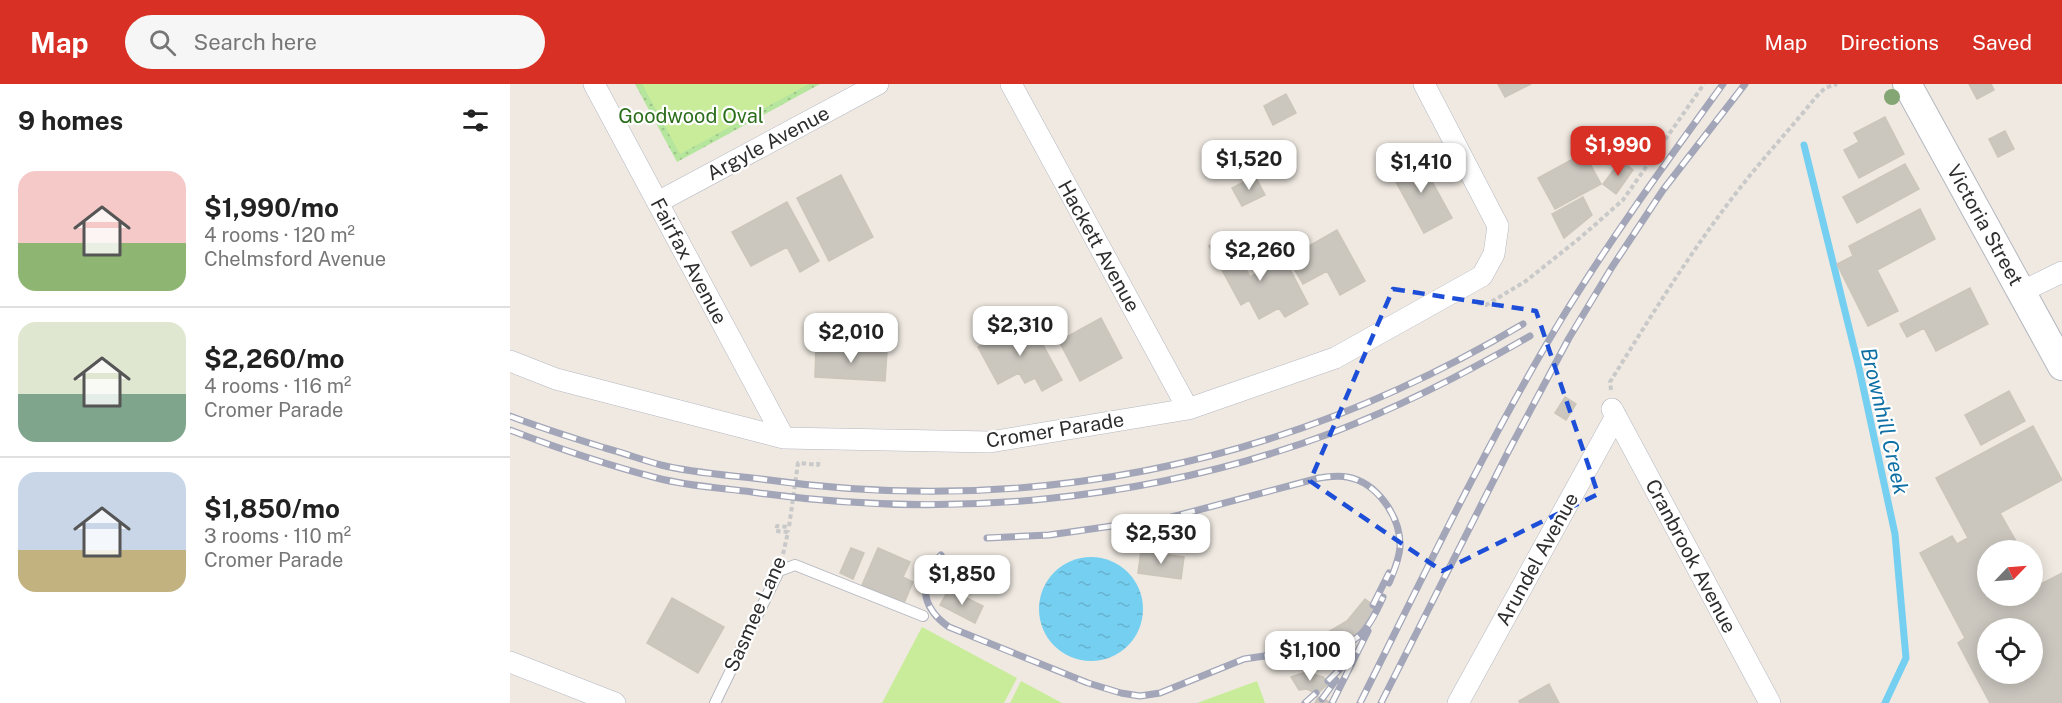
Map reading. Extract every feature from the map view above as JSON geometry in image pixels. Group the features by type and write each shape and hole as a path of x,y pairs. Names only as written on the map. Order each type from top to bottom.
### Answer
{"street":[{"name":"Fairfax Avenue","path":"594,84 784,438"},
{"name":"Argyle Avenue","path":"658,202 878,84"},
{"name":"Hackett Avenue","path":"1011,84 1188,409"},
{"name":"Cromer Parade","path":"510,361 556,379 784,438 990,442 1188,409 1335,358 1482,276 1494,254 1498,226 1424,84"},
{"name":"Victoria Street","path":"1907,84 2062,366"},
{"path":"2021,292 2062,272"},
{"name":"Arundel Avenue","path":"1458,703 1614,412"},
{"name":"Cranbrook Avenue","path":"1614,412 1770,703"},
{"path":"510,662 615,703"}],"lane":[{"path":"779,571 795,565 923,616"},
{"name":"Sasmee Lane","path":"715,703 779,571"}],"path":[{"path":"1446,296 1486,305 1526,281 1581,237 1623,200 1704,84"},
{"path":"1614,412 1611,382 1654,312 1734,196 1816,97 1825,88 1837,84"},
{"name":"Sasmee Lane","path":"779,571 788,532 776,531 777,526 789,527 798,463 818,465 821,438"}],"highlighted area":[{"path":"1393,289 1536,311 1598,494 1442,571 1310,481"}],"green space":[{"name":"Goodwood Oval","path":"635,84 820,84 677,162"},
{"name":"Goodwood Oval","path":"642,84 809,84 680,154"},
{"path":"922,627 1017,678 1004,703 882,703"},
{"path":"1021,681 1062,703 1010,703"},
{"path":"1257,681 1265,703 1197,703"}],"water":[{"path":"1091,557 1111,561 1128,572 1139,589 1143,609 1139,629 1128,646 1111,657 1091,661 1071,657 1054,646 1043,629 1039,609 1043,589 1054,572 1071,561"}],"building":[{"path":"1498,84 1531,84 1505,97"},
{"path":"1969,84 1991,84 1994,90 1977,99"},
{"path":"1286,94 1296,113 1273,125 1264,106"},
{"path":"1885,117 1904,154 1859,178 1844,150 1859,142 1854,133"},
{"path":"2005,131 2014,149 1998,157 1989,139"},
{"path":"1584,153 1601,184 1555,209 1538,178"},
{"path":"1418,156 1452,218 1424,233 1390,171"},
{"path":"1621,160 1633,170 1616,194 1603,184"},
{"path":"1905,164 1919,189 1857,223 1843,197"},
{"path":"841,175 873,237 829,261 797,198"},
{"path":"1255,176 1265,195 1242,206 1232,188"},
{"path":"1583,197 1592,215 1564,238 1552,214"},
{"path":"787,202 819,261 800,272 787,247 751,266 732,232"},
{"path":"1920,209 1935,239 1877,270 1898,311 1868,326 1837,264 1853,256 1849,246"},
{"path":"1337,230 1365,281 1340,295 1327,271 1303,284 1288,258"},
{"path":"1228,235 1250,277 1284,258 1308,304 1285,317 1279,308 1259,319 1249,300 1241,305 1209,246"},
{"path":"1970,288 1988,324 1936,351 1924,328 1907,337 1900,324"},
{"path":"1101,318 1122,358 1080,381 1059,341"},
{"path":"1029,319 1062,380 1042,391 1035,378 1025,383 1019,373 998,384 978,347"},
{"path":"816,346 887,351 885,381 815,377"},
{"path":"2009,391 2025,421 1981,445 1965,415"},
{"path":"1565,397 1576,404 1566,420 1555,413"},
{"path":"2033,426 2062,480 2000,513 2015,540 1977,540 1977,606 2043,606 2043,583 2062,573 2062,703 1990,703 1980,684 2043,684 2043,618 1977,618 1977,679 1958,643 1965,638 1920,553 1952,536 1957,544 1968,538 1936,478"},
{"path":"851,548 864,553 853,579 840,573"},
{"path":"878,548 910,562 903,577 913,582 904,603 862,585"},
{"path":"1141,551 1184,557 1181,579 1138,573"},
{"path":"949,589 983,606 975,623 940,605"},
{"path":"672,598 724,627 698,673 647,643"},
{"path":"1365,599 1377,608 1356,635 1330,648 1323,635 1347,621"},
{"path":"1306,672 1323,677 1329,683 1317,694 1307,689 1299,690 1291,677"},
{"path":"1549,684 1559,703 1520,703 1519,701"},
{"path":"1318,697 1326,700 1331,703 1315,703"}],"waterway":[{"name":"Brownhill Creek","path":"1804,145 1859,368 1895,534 1906,658 1885,703"}],"railway":[{"path":"1360,703 1479,467 1529,374 1575,296 1723,84"},
{"path":"1381,703 1508,452 1569,338 1663,190 1745,84"},
{"path":"510,416 654,463 711,474 862,489 962,491 1059,484 1156,469 1250,445 1343,413 1434,372 1523,324"},
{"path":"510,430 620,468 668,481 704,487 825,500 899,504 973,504 1046,499 1120,489 1192,475 1264,456 1334,432 1409,400 1530,336"},
{"path":"987,538 1049,535 1168,518 1319,478 1343,476 1358,480 1368,486 1377,493 1392,513 1400,547 1389,583"},
{"path":"941,555 928,574 926,593 933,611 949,627 1088,683 1121,693 1140,696 1160,693 1244,659 1318,648 1327,644"},
{"path":"1373,605 1389,573"},
{"path":"1320,651 1333,649 1353,641 1367,627 1383,597"},
{"path":"1332,703 1368,631"},
{"path":"1328,681 1352,657"},
{"path":"1322,699 1336,680"},
{"path":"1305,703 1316,693"}]}
